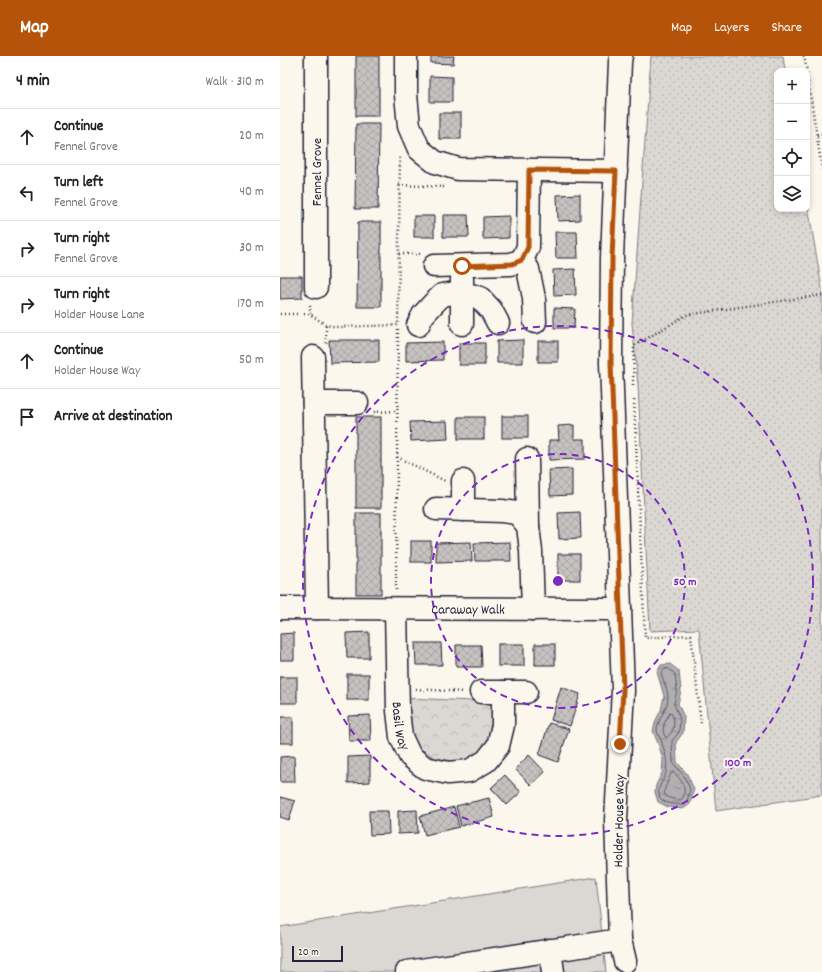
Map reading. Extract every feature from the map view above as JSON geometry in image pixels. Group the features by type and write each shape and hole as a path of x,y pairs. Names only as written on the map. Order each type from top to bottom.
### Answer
{"street":[{"name":"Fennel Grove","path":"316,56 316,287"},
{"path":"406,56 406,95 409,126 419,148 436,162 458,169 616,171"},
{"name":"Holder House Way","path":"621,56 612,258 611,363 623,690 616,820 620,940 625,960"},
{"path":"434,266 512,264 522,260 528,247 529,170"},
{"path":"522,260 528,269 534,298 535,322"},
{"path":"462,266 462,324"},
{"path":"408,325 423,316 442,295 461,292 480,298 491,310 498,323"},
{"path":"313,357 317,608"},
{"path":"314,403 357,403"},
{"path":"527,459 528,526 531,551 533,609"},
{"path":"436,509 463,494 502,511 517,513 528,526"},
{"name":"Caraway Walk","path":"280,608 620,609"},
{"name":"Basil Way","path":"396,608 398,711 401,737 410,756 425,768 448,774 469,771 486,761 498,746 503,725 503,692"},
{"path":"481,692 526,692"},
{"path":"407,972 620,940"},
{"path":"550,950 553,972"}],"path":[{"path":"804,56 806,68"},
{"path":"810,91 822,169"},
{"path":"817,135 822,134"},
{"path":"396,608 397,457 408,325 400,154"},
{"path":"633,386 634,346 686,315 822,295"},
{"path":"280,314 310,314 326,325 408,325"},
{"path":"633,394 645,638 691,635 701,723"},
{"path":"397,457 463,494"},
{"path":"398,688 481,692"}],"green space":[{"path":"651,56 783,56 785,68 774,68 774,212 809,212 822,289 822,795 716,811 699,629 650,631 638,385 632,323"},
{"path":"407,698 494,702 492,742 476,755 459,762 435,758 415,745 409,726"},
{"path":"596,877 606,972 280,972 280,927"}],"water":[{"path":"670,664 679,671 681,690 678,704 684,717 683,733 676,742 677,762 687,774 694,789 690,804 683,809 668,807 658,802 655,792 656,785 662,773 663,760 653,731 661,710 664,696 657,672 661,665"}],"building":[{"path":"356,56 379,56 379,116 356,116"},
{"path":"431,56 454,56 453,64 431,63"},
{"path":"430,76 452,77 452,102 430,102"},
{"path":"439,113 461,113 461,139 439,139"},
{"path":"356,124 379,124 378,209 355,209"},
{"path":"580,194 580,220 558,221 557,195"},
{"path":"443,215 468,215 469,237 443,237"},
{"path":"414,216 434,216 434,237 414,237"},
{"path":"509,216 509,238 483,239 483,217"},
{"path":"358,222 381,222 381,307 357,307"},
{"path":"555,232 577,232 578,258 556,258"},
{"path":"575,269 576,295 554,296 553,270"},
{"path":"280,276 302,276 302,298 280,299"},
{"path":"554,308 575,309 574,328 554,328"},
{"path":"329,340 379,340 379,362 330,363"},
{"path":"523,340 523,363 497,363 497,341"},
{"path":"538,341 558,341 558,362 538,362"},
{"path":"443,342 443,360 406,361 406,343"},
{"path":"459,343 485,343 485,365 459,365"},
{"path":"502,416 528,416 528,438 502,438"},
{"path":"356,417 381,417 381,508 356,508"},
{"path":"458,417 484,417 484,439 458,439"},
{"path":"447,421 448,439 411,441 410,422"},
{"path":"574,425 574,439 585,439 585,459 549,460 549,440 559,440 558,426"},
{"path":"572,469 572,495 550,496 549,470"},
{"path":"580,512 581,538 559,539 558,513"},
{"path":"356,513 381,513 381,594 356,594"},
{"path":"411,541 431,541 431,562 411,562"},
{"path":"471,542 472,561 436,562 436,543"},
{"path":"510,542 511,561 475,561 474,543"},
{"path":"558,554 580,554 580,580 558,580"},
{"path":"369,632 369,658 347,658 346,633"},
{"path":"294,633 294,660 280,660 280,634"},
{"path":"415,643 441,643 442,665 416,665"},
{"path":"498,644 524,644 524,666 498,666"},
{"path":"535,644 555,644 555,665 535,665"},
{"path":"456,645 481,645 482,667 456,667"},
{"path":"347,674 369,674 369,700 347,700"},
{"path":"280,677 297,677 297,703 280,703"},
{"path":"561,687 580,694 570,726 551,720"},
{"path":"370,715 371,741 349,741 348,716"},
{"path":"280,717 293,717 293,743 280,743"},
{"path":"549,723 569,729 558,762 539,755"},
{"path":"529,755 545,772 531,785 515,769"},
{"path":"294,756 295,782 280,782 280,757"},
{"path":"370,756 370,782 348,783 348,757"},
{"path":"505,775 521,792 507,805 491,788"},
{"path":"280,797 295,801 289,820 280,817"},
{"path":"489,798 494,817 461,826 456,806"},
{"path":"454,807 459,827 425,835 420,816"},
{"path":"417,810 418,833 398,834 398,811"},
{"path":"369,811 388,811 389,834 370,835"}],"route":[{"path":"462,266 512,264 522,260 528,247 529,170 616,171 612,258 611,363 623,690 620,744"}]}
